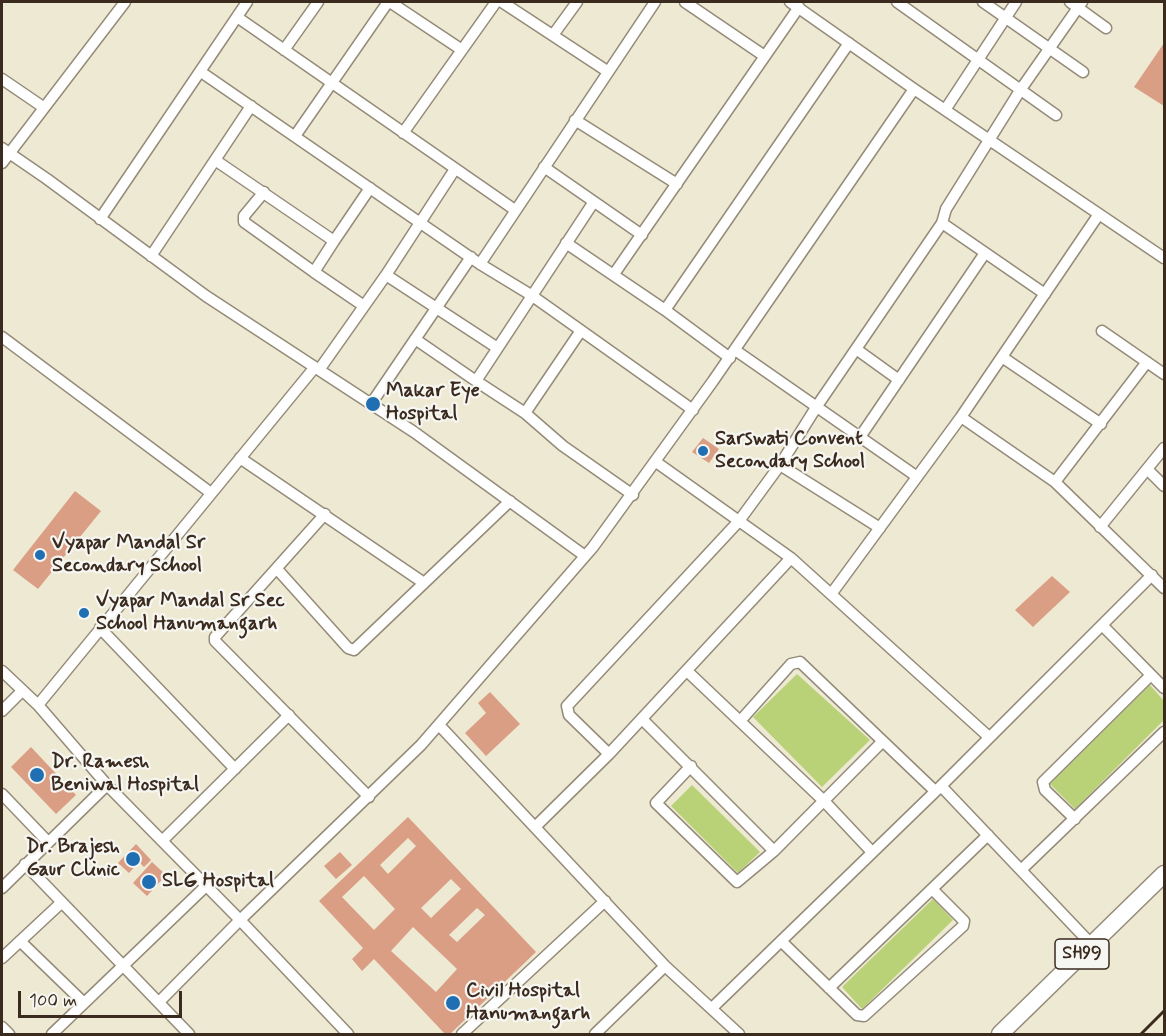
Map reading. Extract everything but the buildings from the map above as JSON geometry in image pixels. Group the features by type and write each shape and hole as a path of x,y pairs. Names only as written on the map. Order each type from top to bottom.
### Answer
{"main road":[{"name":"SH99","path":"1000,1035 1164,874"}],"street":[{"path":"2,163 5,151 43,107 125,2"},
{"path":"100,219 247,2"},
{"path":"284,50 318,2"},
{"path":"295,136 389,2 462,50"},
{"path":"403,133 496,2"},
{"path":"502,2 607,71"},
{"path":"553,35 577,2"},
{"path":"371,404 436,307 476,261 515,210 655,2"},
{"path":"685,2 764,55"},
{"path":"897,2 1056,115"},
{"path":"983,2 1083,72"},
{"path":"945,110 1016,2"},
{"path":"609,754 569,715 567,706 739,521 780,465 817,406 942,223 946,209 1021,89 1051,48 1077,3 1106,28"},
{"path":"614,274 764,55 795,4 914,89 1164,258"},
{"path":"237,17 515,210"},
{"path":"665,310 849,43"},
{"path":"201,72 476,261 531,295 580,332 693,410"},
{"path":"2,80 43,107"},
{"path":"159,1002 240,920 369,797 439,725 585,556 633,495 693,410 914,89"},
{"path":"151,256 251,106"},
{"path":"575,120 677,184"},
{"path":"5,151 151,256 371,404 585,556"},
{"path":"215,160 334,241"},
{"path":"544,166 593,203 642,235"},
{"path":"38,705 240,458 317,369 386,274 454,168"},
{"path":"314,272 370,188"},
{"path":"264,192 244,216 244,222 364,306"},
{"path":"476,381 496,347 593,203"},
{"path":"832,593 961,417 1099,214"},
{"path":"942,223 1045,294"},
{"path":"566,243 732,354 817,406 916,476"},
{"path":"860,437 985,253"},
{"path":"386,274 496,347"},
{"path":"1102,331 1164,374"},
{"path":"525,414 580,332"},
{"path":"2,338 211,493"},
{"path":"415,339 525,414 563,446 633,495"},
{"path":"856,349 899,380"},
{"path":"1002,357 1101,424"},
{"path":"1055,482 1147,362"},
{"path":"961,417 1055,482 1164,588"},
{"path":"1100,526 1164,448"},
{"path":"240,458 325,514 424,584"},
{"path":"656,462 791,558 989,737"},
{"path":"780,465 880,528"},
{"path":"1148,469 1164,486"},
{"path":"277,569 353,650 510,501"},
{"path":"325,514 217,635 215,641 369,797"},
{"path":"535,827 609,754 791,558"},
{"path":"712,1008 1152,575"},
{"path":"1102,625 1164,688"},
{"path":"100,628 235,769"},
{"path":"741,720 796,661 882,742 938,788 988,835 1092,945"},
{"path":"687,671 824,801 872,852"},
{"path":"2,672 21,692 38,705 107,785 240,920 348,1035"},
{"path":"1075,819 1046,790 1042,782 1152,675"},
{"path":"2,711 21,692"},
{"path":"162,841 289,715"},
{"path":"642,719 774,851"},
{"path":"439,725 665,966 739,1035"},
{"path":"1021,870 1164,732"},
{"path":"691,766 657,799 656,804 736,882 774,851 882,742"},
{"path":"2,888 107,785"},
{"path":"2,794 48,842"},
{"path":"829,988 988,835"},
{"path":"25,864 189,1035"},
{"path":"52,1035 206,886"},
{"path":"781,941 857,1015 864,1016 963,926 964,921 932,889"},
{"path":"462,1035 605,901"},
{"path":"2,958 61,903"},
{"path":"20,940 84,1003"},
{"path":"595,1035 665,966"},
{"path":"2,1026 9,1035"}],"green space":[{"path":"797,674 870,740 822,787 753,717"},
{"path":"1150,685 1164,701 1164,720 1075,809 1050,784"},
{"path":"692,785 760,852 738,873 671,806"},
{"path":"933,899 953,920 862,1009 842,987"}],"railway":[{"path":"1141,1034 1164,1011"}],"place":[{"name":"Makar Eye Hospital","path":"373,404"},
{"name":"Sarswati Convent Secondary School","path":"703,451"},
{"name":"Vyapar Mandal Sr Secondary School","path":"40,555"},
{"name":"Vyapar Mandal Sr Sec School Hanumangarh","path":"84,613"},
{"name":"Dr. Ramesh Beniwal Hospital","path":"37,775"},
{"name":"Dr. Brajesh Gaur Clinic","path":"133,859"},
{"name":"SLG Hospital","path":"149,882"},
{"name":"Civil Hospital Hanumangarh","path":"453,1003"}]}
